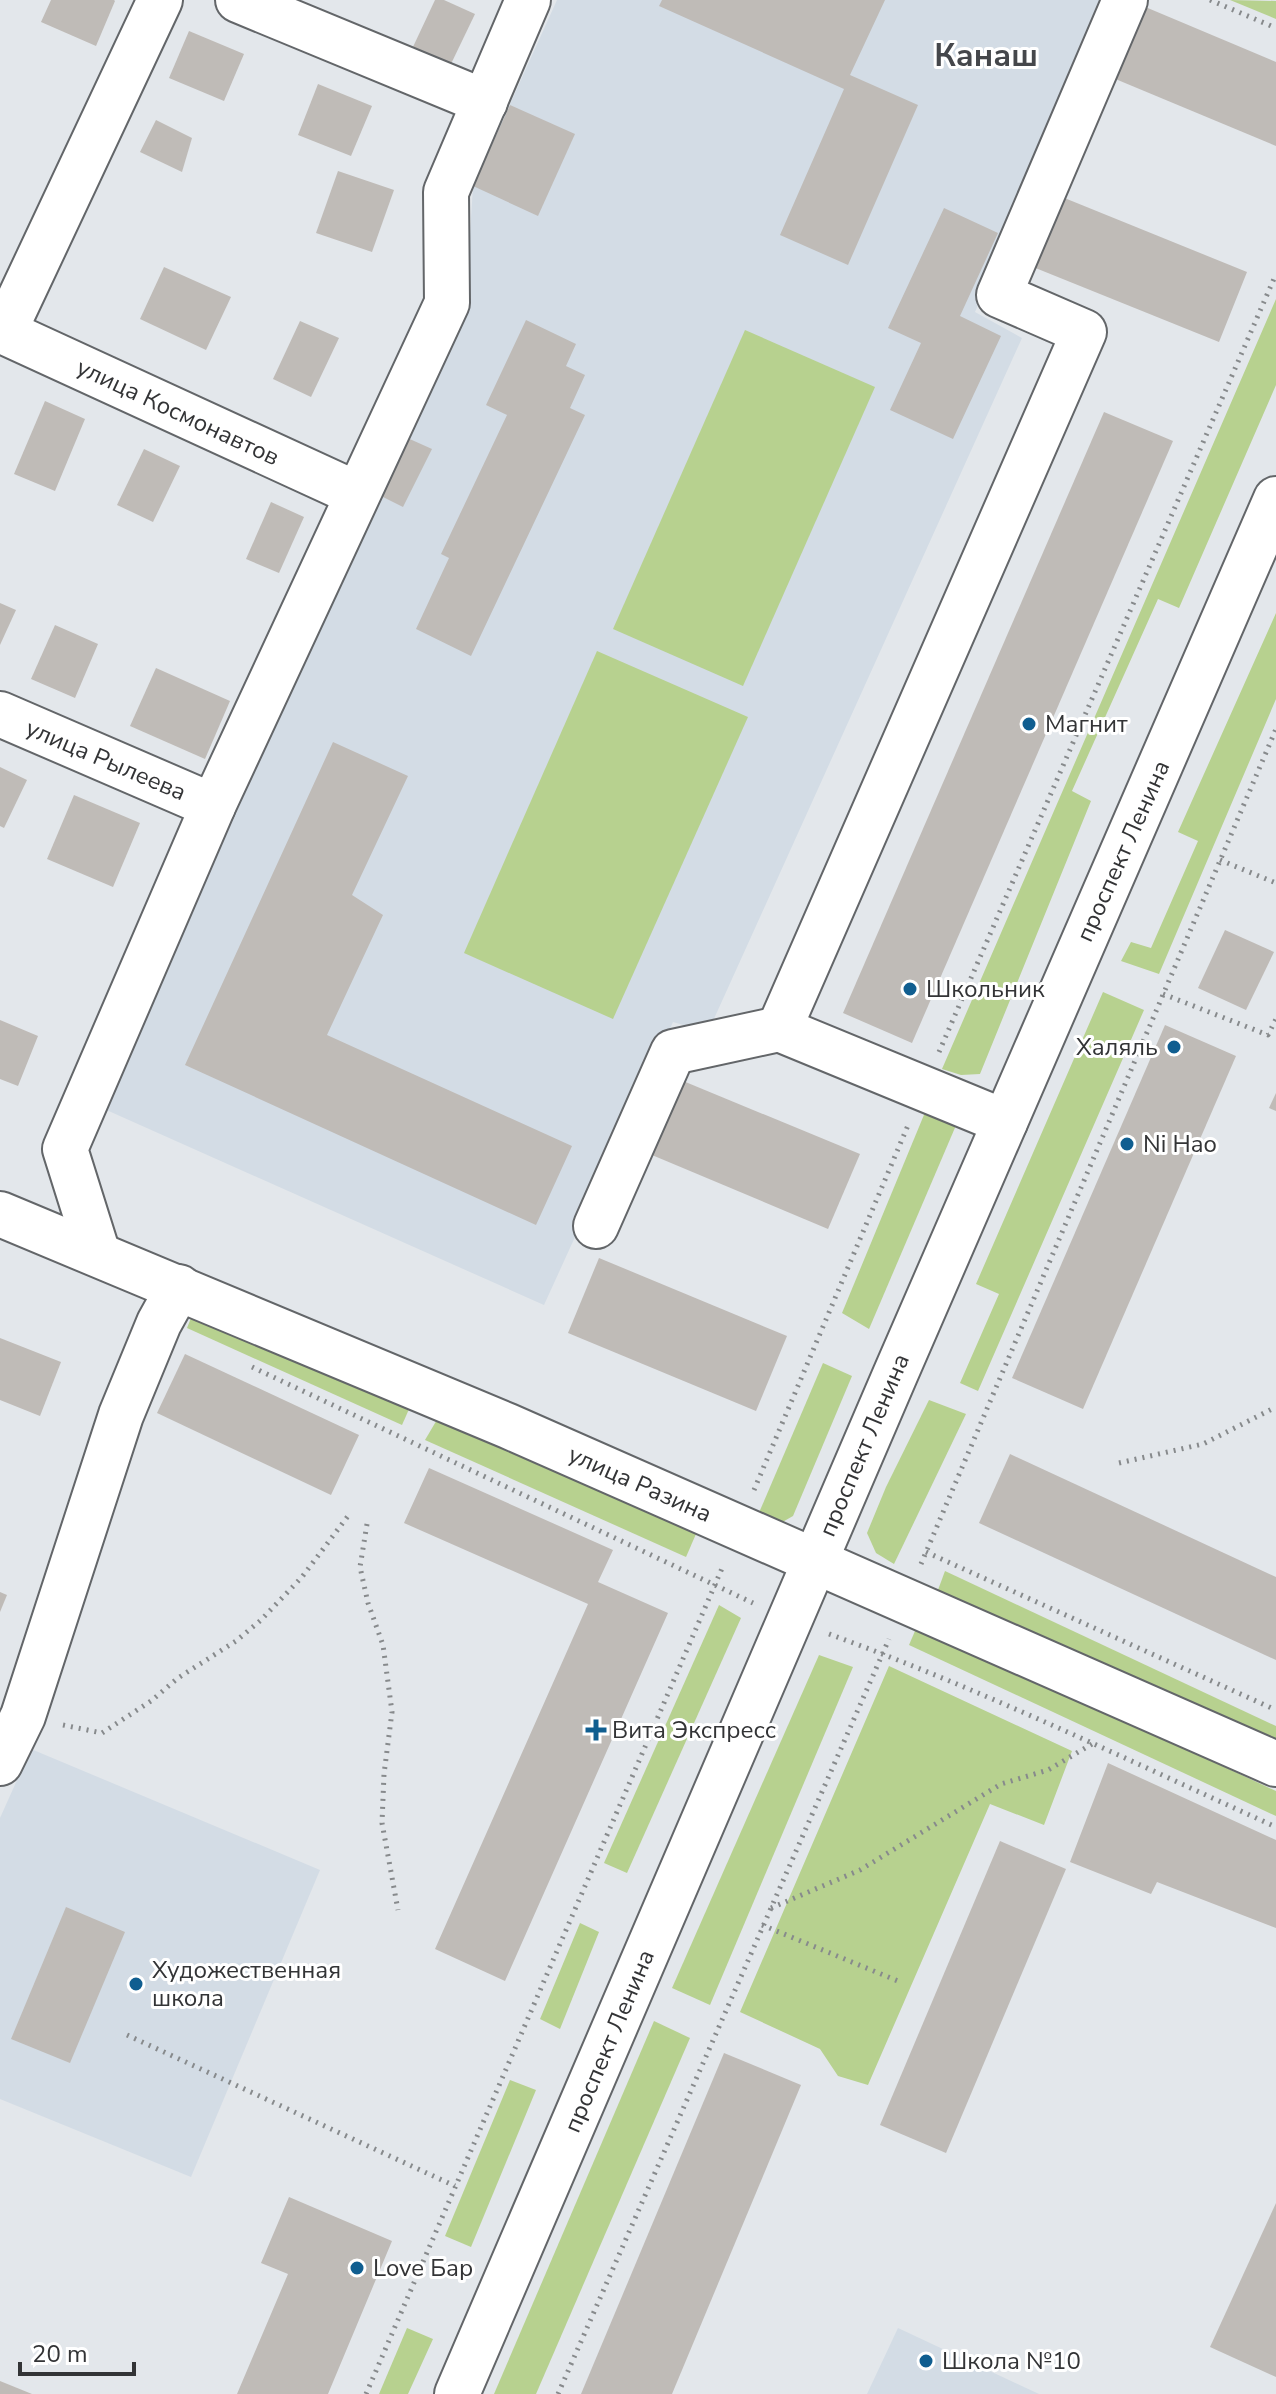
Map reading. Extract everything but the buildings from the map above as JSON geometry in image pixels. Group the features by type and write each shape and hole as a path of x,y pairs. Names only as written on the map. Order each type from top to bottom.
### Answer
{"street":[{"path":"2,331 160,0"},
{"path":"238,0 485,102"},
{"path":"98,1254 65,1149 213,806 447,303 446,192 528,0"},
{"path":"779,1029 1084,332 999,295 1125,0"},
{"name":"улица Космонавтов","path":"2,331 357,494"},
{"name":"проспект Ленина","path":"457,2394 1276,499"},
{"name":"улица Рылеева","path":"0,714 213,806"},
{"path":"596,1226 673,1052 779,1029 1005,1122"},
{"name":"улица Разина","path":"0,1214 483,1415 1276,1764"},
{"path":"0,1763 12,1711 121,1415 159,1323 179,1287"}],"path":[{"path":"1210,0 1276,28"},
{"path":"366,2394 715,1585 923,1088 1276,274"},
{"path":"1220,860 1276,883"},
{"path":"1163,994 1268,1035 1276,1019"},
{"path":"242,1362 789,1620 882,1653 1276,1827"},
{"path":"1119,1463 1203,1444 1276,1407"},
{"path":"12,1711 102,1733 236,1641 261,1620 302,1577 348,1516"},
{"path":"367,1524 360,1567 368,1603 383,1645 392,1712 384,1774 382,1823 398,1910"},
{"path":"926,1552 1276,1710"},
{"path":"769,1909 860,1870 1001,1784 1048,1770 1093,1744"},
{"path":"762,1925 898,1981"},
{"path":"127,2035 455,2186"}],"shaded area":[{"path":"557,0 1110,0 975,312 1022,338 708,1032 673,1022 544,1305 93,1104 466,302 473,186"},
{"name":"Художественная школа","path":"31,1749 320,1870 191,2177 0,2099 0,1818"},
{"name":"Школа №10","path":"898,2328 1039,2394 867,2394"}],"green space":[{"path":"1230,0 1276,1 1276,19"},
{"path":"1276,299 1276,385 1179,608 1158,599 1072,791 1091,801 980,1074 961,1075 942,1069"},
{"path":"745,330 875,387 743,686 613,629"},
{"path":"1276,613 1276,699 1159,974 1121,961 1131,942 1151,948 1198,841 1178,832"},
{"path":"597,651 748,717 613,1019 464,953"},
{"path":"1103,992 1144,1010 978,1391 960,1383 999,1294 976,1284"},
{"path":"926,1110 957,1123 869,1329 842,1313"},
{"path":"193,1313 410,1407 402,1425 187,1328"},
{"path":"823,1363 852,1376 793,1516 779,1524 758,1515"},
{"path":"929,1400 966,1414 894,1564 876,1553 867,1533"},
{"path":"438,1418 696,1534 686,1557 425,1440"},
{"path":"945,1571 1276,1726 1276,1747 935,1598"},
{"path":"719,1605 741,1618 627,1873 604,1863"},
{"path":"918,1624 1276,1791 1276,1816 909,1645"},
{"path":"819,1655 853,1667 710,2005 672,1988"},
{"path":"889,1666 1072,1751 1044,1825 990,1804 868,2085 838,2076 820,2049 740,2012"},
{"path":"580,1923 599,1932 560,2029 540,2019"},
{"path":"654,2021 690,2038 536,2394 494,2394"},
{"path":"510,2080 536,2090 471,2247 445,2236"},
{"path":"407,2328 433,2339 408,2394 379,2394"}],"place":[{"name":"Магнит","path":"1029,724"},
{"name":"Школьник","path":"910,989"},
{"name":"Халяль","path":"1174,1047"},
{"name":"Ni Hao","path":"1127,1144"},
{"name":"Вита Экспресс","path":"596,1730"},
{"name":"Художественная школа","path":"136,1984"},
{"name":"Love Бар","path":"357,2268"},
{"name":"Школа №10","path":"926,2361"}],"district":[{"name":"Канаш","path":"986,55"}]}
